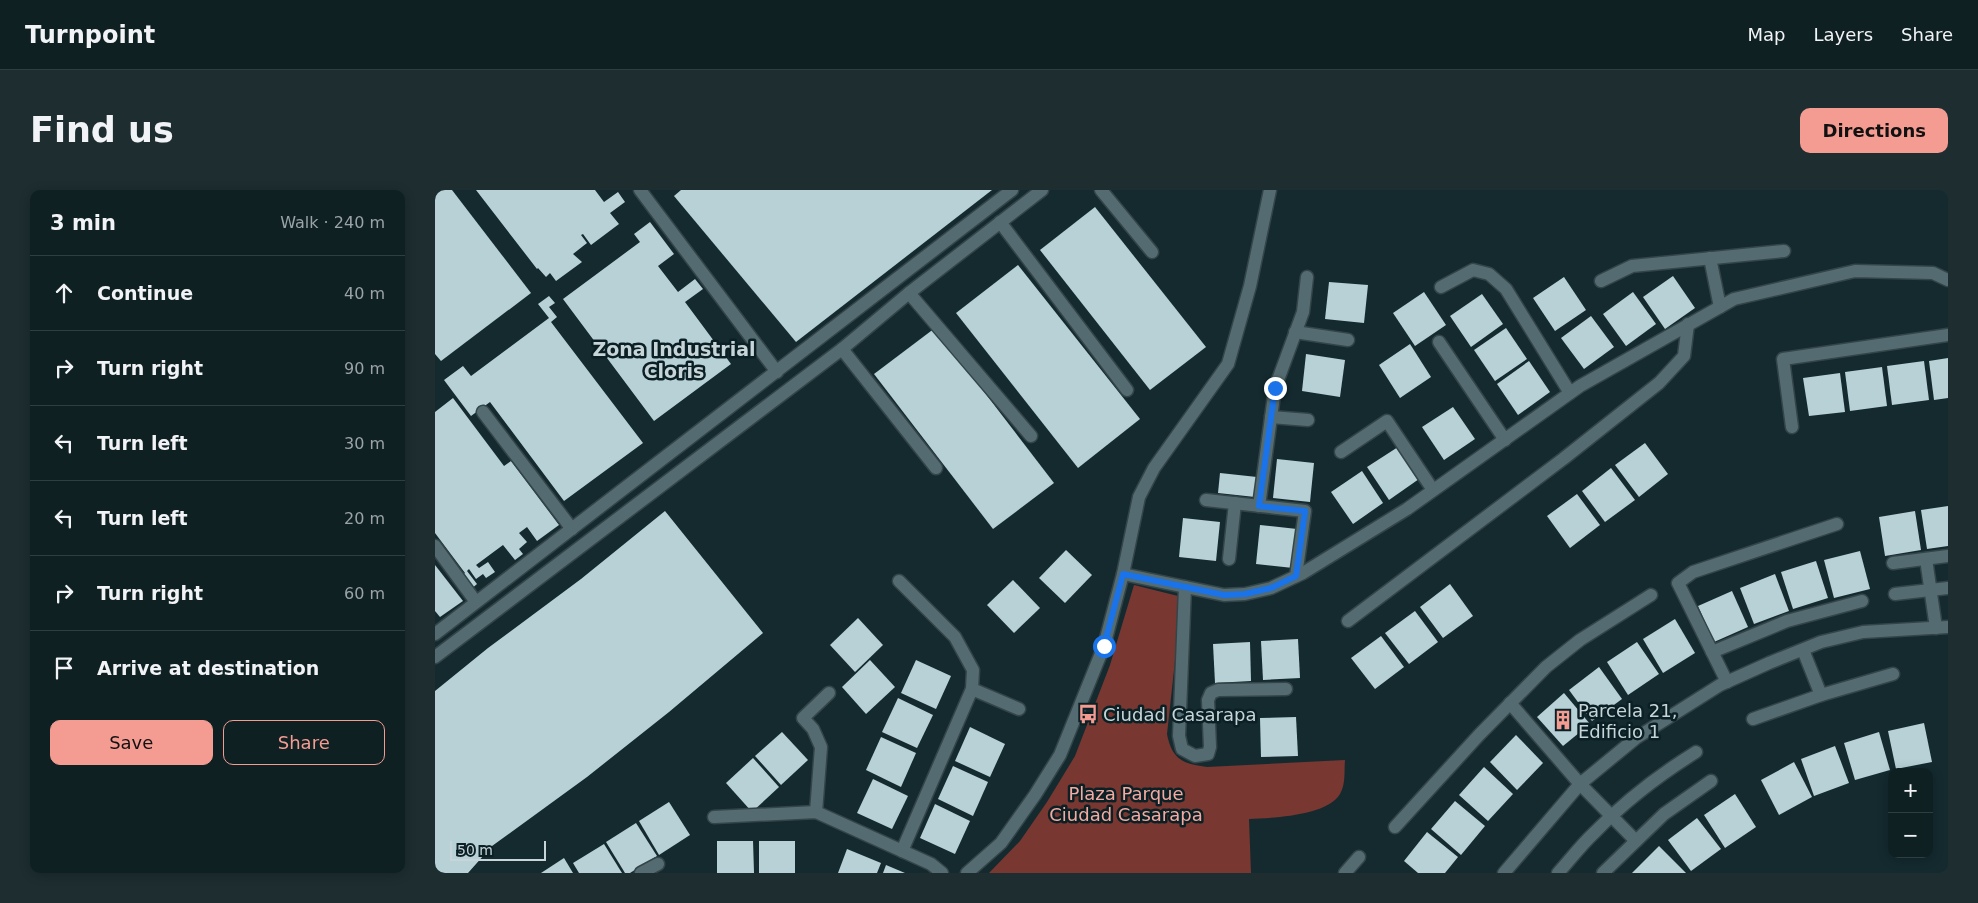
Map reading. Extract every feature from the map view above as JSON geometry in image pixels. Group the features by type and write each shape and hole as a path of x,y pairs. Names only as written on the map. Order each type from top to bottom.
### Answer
{"street":[{"path":"640,190 777,372"},
{"path":"435,634 1012,190"},
{"path":"435,657 842,349 909,293 1042,190"},
{"path":"1101,190 1151,252"},
{"path":"967,873 1001,843 1035,795 1060,755 1104,646 1123,574 1139,497 1154,468 1228,364 1250,286 1270,190"},
{"path":"1000,222 1127,390"},
{"path":"1601,281 1632,266 1784,250"},
{"path":"1710,258 1720,307"},
{"path":"1441,287 1473,270 1489,274 1506,289 1571,393"},
{"path":"1123,574 1224,595 1245,594 1271,588 1296,576 1407,508 1571,393 1734,299 1855,271 1933,273 1948,280"},
{"path":"1259,506 1275,388 1303,312 1307,277"},
{"path":"909,293 1031,436"},
{"path":"1348,621 1563,459 1659,383 1684,356 1688,324"},
{"path":"1295,332 1348,340"},
{"path":"1792,428 1783,359 1948,336"},
{"path":"1439,342 1505,440"},
{"path":"842,349 936,468"},
{"path":"483,412 572,530"},
{"path":"1271,417 1308,420"},
{"path":"1341,452 1387,421 1433,490"},
{"path":"1206,500 1305,511 1296,576"},
{"path":"1229,559 1235,503"},
{"path":"1727,682 1678,583 1693,572 1837,524"},
{"path":"435,546 476,602"},
{"path":"1893,563 1948,556"},
{"path":"1504,873 1580,784 1636,738 1727,682 1821,642 1863,632 1942,627 1931,590 1926,559"},
{"path":"899,581 955,637 973,670 972,689 902,851"},
{"path":"1185,587 1179,736 1182,749 1195,756 1208,754 1210,747 1208,700 1211,693 1218,690 1286,689"},
{"path":"1895,594 1948,588"},
{"path":"1395,827 1546,667 1580,640 1651,596"},
{"path":"1713,652 1787,621 1862,601"},
{"path":"1803,650 1821,695"},
{"path":"1753,719 1821,695 1893,674"},
{"path":"972,689 1019,709"},
{"path":"816,812 821,747 813,730 803,718 829,693"},
{"path":"1510,703 1580,784 1636,841"},
{"path":"1558,873 1593,833 1630,799 1696,752"},
{"path":"1603,873 1664,814 1711,781"},
{"path":"714,817 816,812 931,864 942,873"},
{"path":"1345,873 1359,857"},
{"path":"641,873 658,864"}],"green space":[{"name":"Plaza Parque Ciudad Casarapa","path":"1134,585 1182,597 1167,734 1172,750 1176,755 1186,762 1207,767 1345,760 1344,782 1340,794 1324,807 1312,811 1249,819 1251,873 989,873 1020,841 1075,756 1110,665"}],"building":[{"path":"435,190 452,190 531,293 441,361 435,354"},
{"path":"476,190 595,190 604,202 618,192 625,202 610,213 619,224 591,245 583,234 581,235 587,243 573,254 582,262 556,281 550,273 546,277 537,269"},
{"path":"681,190 992,190 796,342 674,196"},
{"path":"1095,207 1206,347 1150,390 1040,250"},
{"path":"650,222 674,254 658,266 678,292 695,279 703,289 685,302 731,364 654,421 563,299 640,242 634,234"},
{"path":"1018,265 1140,419 1078,468 956,313"},
{"path":"1673,276 1695,308 1665,329 1643,297"},
{"path":"1564,277 1586,310 1555,331 1533,298"},
{"path":"1329,282 1368,285 1364,323 1325,319"},
{"path":"1424,292 1446,325 1415,346 1393,313"},
{"path":"1633,292 1656,324 1626,346 1603,314"},
{"path":"1482,294 1503,324 1471,347 1450,316"},
{"path":"549,296 555,303 549,307 557,317 551,322 643,443 564,501 490,402 471,416 444,380 463,366 471,376 549,318 538,304"},
{"path":"1591,316 1614,347 1584,369 1561,338"},
{"path":"935,328 1054,483 993,529 874,374"},
{"path":"1506,328 1527,359 1495,381 1474,350"},
{"path":"1410,344 1431,377 1400,398 1379,365"},
{"path":"1306,354 1345,360 1340,397 1302,391"},
{"path":"1948,358 1948,398 1934,400 1929,361"},
{"path":"1529,361 1550,392 1518,415 1497,384"},
{"path":"1924,361 1929,400 1892,405 1887,366"},
{"path":"1882,367 1887,406 1850,411 1845,372"},
{"path":"1840,373 1845,412 1809,416 1803,378"},
{"path":"453,398 504,466 511,461 559,525 537,541 527,527 519,533 527,542 519,549 523,554 515,560 503,545 476,565 479,568 488,562 495,572 486,578 483,574 476,579 469,569 467,571 477,584 470,590 460,577 465,573 435,533 435,412"},
{"path":"1453,407 1475,439 1444,460 1422,427"},
{"path":"1645,443 1668,474 1639,497 1615,465"},
{"path":"1398,447 1419,479 1389,500 1367,467"},
{"path":"1277,459 1314,463 1310,502 1273,498"},
{"path":"1611,468 1635,500 1605,522 1582,491"},
{"path":"1362,471 1383,503 1353,524 1331,492"},
{"path":"1220,473 1257,477 1255,497 1218,493"},
{"path":"1577,494 1600,525 1570,548 1547,516"},
{"path":"1948,506 1948,546 1927,549 1921,510"},
{"path":"665,511 763,633 669,712 587,777 492,846 468,873 435,873 435,691 488,648 581,579"},
{"path":"1915,511 1921,550 1885,556 1879,517"},
{"path":"1183,518 1220,522 1216,561 1179,557"},
{"path":"1260,525 1297,529 1293,568 1256,564"},
{"path":"1066,550 1092,575 1065,603 1039,578"},
{"path":"1860,551 1870,589 1834,598 1824,560"},
{"path":"1816,561 1828,598 1793,609 1781,572"},
{"path":"435,565 463,601 440,617 435,611"},
{"path":"1775,574 1789,611 1754,624 1740,588"},
{"path":"1013,580 1040,608 1014,633 987,605"},
{"path":"1450,584 1473,616 1443,638 1420,607"},
{"path":"1732,591 1748,627 1714,642 1698,606"},
{"path":"1415,611 1438,642 1409,664 1385,633"},
{"path":"858,618 883,645 855,672 830,645"},
{"path":"1675,619 1695,653 1663,673 1643,639"},
{"path":"1381,636 1404,667 1375,689 1351,658"},
{"path":"1298,639 1300,678 1263,680 1261,641"},
{"path":"1250,642 1251,681 1215,683 1213,644"},
{"path":"1637,642 1659,674 1628,695 1607,662"},
{"path":"870,660 895,687 866,714 842,687"},
{"path":"916,660 951,676 936,709 901,693"},
{"path":"1599,667 1622,699 1592,721 1569,690"},
{"name":"Parcela 21, Edificio 1","path":"1564,693 1590,724 1563,746 1537,717"},
{"path":"898,698 933,715 917,748 882,732"},
{"path":"1296,717 1298,756 1261,757 1260,718"},
{"path":"1924,723 1932,762 1896,768 1888,731"},
{"path":"970,727 1005,744 990,777 955,761"},
{"path":"782,732 808,760 781,785 755,756"},
{"path":"1879,732 1889,768 1888,771 1855,780 1844,743"},
{"path":"1516,735 1543,763 1517,790 1490,762"},
{"path":"881,737 916,753 901,787 866,770"},
{"path":"1835,746 1849,783 1814,796 1801,759"},
{"path":"753,758 779,787 752,812 726,783"},
{"path":"1794,762 1812,797 1779,815 1761,780"},
{"path":"953,766 988,782 973,816 938,799"},
{"path":"1484,767 1513,794 1488,821 1459,795"},
{"path":"873,779 908,796 892,829 857,813"},
{"path":"1735,794 1756,827 1725,848 1704,815"},
{"path":"1455,801 1485,826 1461,855 1431,829"},
{"path":"669,802 690,835 659,855 639,821"},
{"path":"935,804 970,821 955,854 920,838"},
{"path":"1697,818 1721,849 1691,871 1668,840"},
{"path":"636,823 657,856 630,873 625,873 606,842"},
{"path":"1427,832 1458,857 1445,873 1418,873 1404,861"},
{"path":"717,841 753,841 754,873 717,873"},
{"path":"759,841 795,841 795,873 759,873"},
{"path":"604,844 622,873 579,873 573,863"},
{"path":"1659,846 1686,873 1632,873"},
{"path":"847,849 881,863 877,873 838,873"},
{"path":"564,858 573,873 541,873"},
{"path":"886,865 905,873 883,873"}],"place":[{"name":"Ciudad Casarapa","path":"1088,714"},
{"name":"Parcela 21, Edificio 1","path":"1563,720"}],"district":[{"name":"Zona Industrial Cloris","path":"674,360"}],"route":[{"path":"1104,646 1123,574 1224,595 1245,594 1271,588 1296,576 1305,511 1259,506 1275,388"}]}
